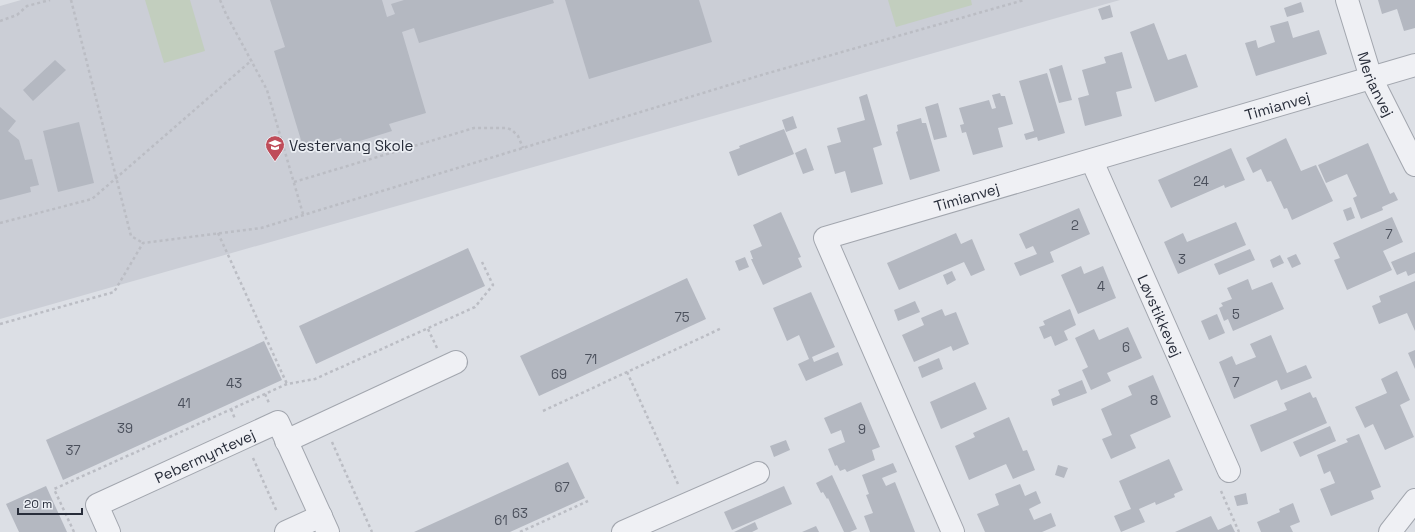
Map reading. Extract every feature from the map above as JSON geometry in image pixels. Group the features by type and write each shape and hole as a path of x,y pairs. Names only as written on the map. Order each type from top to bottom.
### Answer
{"street":[{"name":"Merianvej","path":"1347,0 1371,78 1415,165"},
{"name":"Timianvej","path":"953,532 825,238 1092,161 1415,65"},
{"name":"Løvstikkevej","path":"1092,161 1229,471"},
{"path":"286,441 456,362"},
{"name":"Pebermyntevej","path":"109,532 97,505 278,422 324,524 286,532"},
{"path":"623,532 758,473"},
{"path":"1390,532 1415,500"}],"path":[{"path":"0,21 17,15 27,6 50,0"},
{"path":"71,0 131,236 143,243 261,228 765,74 1024,0"},
{"path":"220,0 267,90 303,215"},
{"path":"0,223 92,199 117,179 252,60"},
{"path":"294,182 474,128 507,128 512,130 518,136 523,148"},
{"path":"218,233 287,384"},
{"path":"0,324 114,292 143,243"},
{"path":"74,532 54,489 287,384 315,379 475,307 493,285 482,262"},
{"path":"543,411 722,328"},
{"path":"627,372 688,504"},
{"path":"231,409 286,532"},
{"path":"324,424 372,532"},
{"path":"1229,471 1220,488 1239,532"},
{"path":"520,532 588,501"}],"shaded area":[{"name":"Vestervang Skole","path":"21,0 1120,0 0,319 0,6"}],"green space":[{"path":"145,0 190,0 205,51 164,63"},
{"path":"888,0 971,0 972,5 896,27"}],"building":[{"path":"270,0 382,0 387,17 395,14 391,4 404,0 553,0 554,3 419,43 414,28 402,32 426,113 389,124 392,131 344,146 341,138 304,150 274,51 285,47"},
{"path":"565,0 699,0 712,42 589,79"},
{"path":"1378,0 1415,0 1415,28 1404,31 1397,9 1382,14"},
{"path":"1301,2 1304,12 1287,17 1284,8"},
{"path":"1110,5 1113,17 1102,20 1098,9"},
{"path":"1288,21 1293,38 1319,30 1327,54 1256,76 1245,43 1256,40 1258,48 1275,42 1270,26"},
{"path":"1154,23 1168,60 1186,54 1198,87 1155,102 1130,32"},
{"path":"1122,52 1132,88 1116,92 1122,116 1085,126 1078,98 1089,95 1082,70 1106,63 1104,57"},
{"path":"55,60 66,70 33,101 23,90"},
{"path":"1062,65 1072,100 1059,103 1049,69"},
{"path":"1047,73 1065,133 1038,141 1037,137 1026,140 1024,134 1034,131 1019,81"},
{"path":"1000,93 1001,96 1005,96 1013,124 998,128 1003,147 973,155 966,132 962,133 960,125 964,124 959,108 989,100 992,109 996,108 992,95"},
{"path":"867,94 882,145 873,148 883,184 851,193 845,171 835,174 827,146 841,142 837,128 865,120 859,97"},
{"path":"938,103 947,137 934,140 925,107"},
{"path":"0,107 16,121 8,131 19,140 25,160 32,159 39,185 30,187 31,192 0,200"},
{"path":"793,116 797,128 786,132 782,120"},
{"path":"921,118 922,123 926,123 940,171 910,180 896,132 898,131 897,125"},
{"path":"79,122 94,183 58,192 43,131"},
{"path":"784,129 794,154 738,176 729,152 740,148 739,146"},
{"path":"1286,138 1301,171 1316,165 1333,201 1292,220 1287,208 1284,209 1271,181 1267,182 1261,169 1253,173 1246,158"},
{"path":"1368,143 1390,194 1394,192 1398,200 1382,207 1383,210 1361,219 1353,198 1357,196 1347,174 1326,183 1318,165"},
{"path":"806,148 814,170 803,174 795,153"},
{"path":"1231,148 1245,180 1225,188 1224,185 1171,208 1158,180"},
{"path":"1351,207 1355,218 1347,221 1343,210"},
{"path":"1079,208 1090,234 1050,252 1054,262 1020,276 1014,263 1037,254 1033,246 1026,249 1019,234"},
{"path":"781,212 801,257 798,258 802,267 763,285 751,259 753,259 750,251 762,246 753,225"},
{"path":"1392,217 1403,242 1383,251 1392,270 1347,290 1334,260 1340,258 1333,243"},
{"path":"1236,222 1246,245 1178,274 1164,242 1183,233 1187,242"},
{"path":"956,233 961,244 972,239 985,270 971,276 964,262 899,290 887,263"},
{"path":"468,248 485,286 316,364 299,326"},
{"path":"1250,249 1255,260 1219,275 1214,264"},
{"path":"1415,252 1415,273 1408,276 1406,271 1397,275 1391,262"},
{"path":"1296,254 1301,264 1292,268 1287,258"},
{"path":"1280,255 1284,263 1273,268 1270,260"},
{"path":"745,257 749,267 739,271 735,261"},
{"path":"1081,266 1084,274 1103,266 1116,298 1078,314 1061,275"},
{"path":"952,271 956,280 947,285 943,275"},
{"path":"687,278 706,319 539,396 520,356"},
{"path":"1248,279 1252,290 1272,282 1284,309 1233,331 1228,319 1224,321 1219,308 1223,306 1221,303 1232,299 1227,288"},
{"path":"1415,281 1415,331 1407,313 1379,324 1372,306 1381,302 1379,296"},
{"path":"811,292 835,347 812,357 814,362 838,352 843,365 806,381 798,364 809,359 799,335 787,341 773,308"},
{"path":"915,301 920,312 898,321 894,310"},
{"path":"942,309 945,316 956,312 969,344 953,351 951,346 914,362 902,335 924,325 921,318"},
{"path":"1070,309 1076,325 1064,331 1068,340 1055,346 1051,336 1044,339 1039,327 1045,325 1043,321"},
{"path":"1217,314 1225,333 1209,340 1201,321"},
{"path":"1128,327 1142,358 1107,373 1111,381 1091,390 1082,370 1088,367 1075,338 1094,329 1099,340"},
{"path":"1271,335 1287,373 1306,365 1312,378 1281,390 1277,380 1234,399 1219,362 1232,356 1236,365 1256,357 1250,344"},
{"path":"264,341 282,380 63,480 46,440"},
{"path":"1415,350 1415,369 1408,353"},
{"path":"939,358 943,369 922,378 918,367"},
{"path":"1397,371 1410,400 1400,405 1414,437 1385,450 1373,424 1365,428 1355,407 1387,393 1381,379"},
{"path":"1153,375 1171,417 1130,435 1136,448 1111,459 1102,439 1112,435 1101,409 1132,395 1128,386"},
{"path":"1082,380 1087,393 1053,406 1051,399 1060,395 1058,390"},
{"path":"975,382 987,409 941,429 930,402"},
{"path":"1310,392 1313,398 1316,397 1327,423 1261,452 1250,425 1287,410 1284,403"},
{"path":"861,402 880,447 872,450 875,460 847,472 845,469 840,471 837,465 835,466 828,449 845,442 841,430 831,434 824,418"},
{"path":"1009,417 1023,451 1027,450 1035,470 1013,479 1006,464 969,480 955,446 975,437 973,433"},
{"path":"1330,426 1336,441 1300,457 1293,442"},
{"path":"1359,434 1381,487 1371,491 1374,499 1331,516 1320,489 1335,483 1330,471 1324,474 1317,455 1348,442 1346,439"},
{"path":"786,440 790,450 774,457 770,446"},
{"path":"1169,459 1183,490 1174,494 1175,497 1156,505 1155,502 1139,509 1145,522 1121,532 1114,516 1131,509 1119,481"},
{"path":"568,462 585,498 510,532 414,532"},
{"path":"893,463 897,472 882,478 886,486 895,482 915,532 870,532 864,516 873,513 866,495 869,494 862,475"},
{"path":"1058,465 1068,468 1064,478 1055,475"},
{"path":"832,475 857,529 850,532 844,532 828,498 827,499 823,492 821,493 816,483"},
{"path":"1020,484 1025,496 1036,491 1041,503 1029,509 1034,520 1051,513 1056,526 1042,532 985,532 977,514 999,505 995,494"},
{"path":"46,486 67,532 19,532 6,504"},
{"path":"784,486 792,504 732,530 724,512"},
{"path":"1246,493 1248,504 1237,506 1234,496"},
{"path":"1293,503 1300,522 1290,526 1293,532 1261,532 1257,522 1280,512 1279,509"},
{"path":"1211,516 1218,530 1231,524 1235,532 1175,532"},
{"path":"755,522 758,529 752,532 734,532"},
{"path":"816,526 819,532 802,532"}],"place":[{"name":"Vestervang Skole","path":"275,162"}]}
